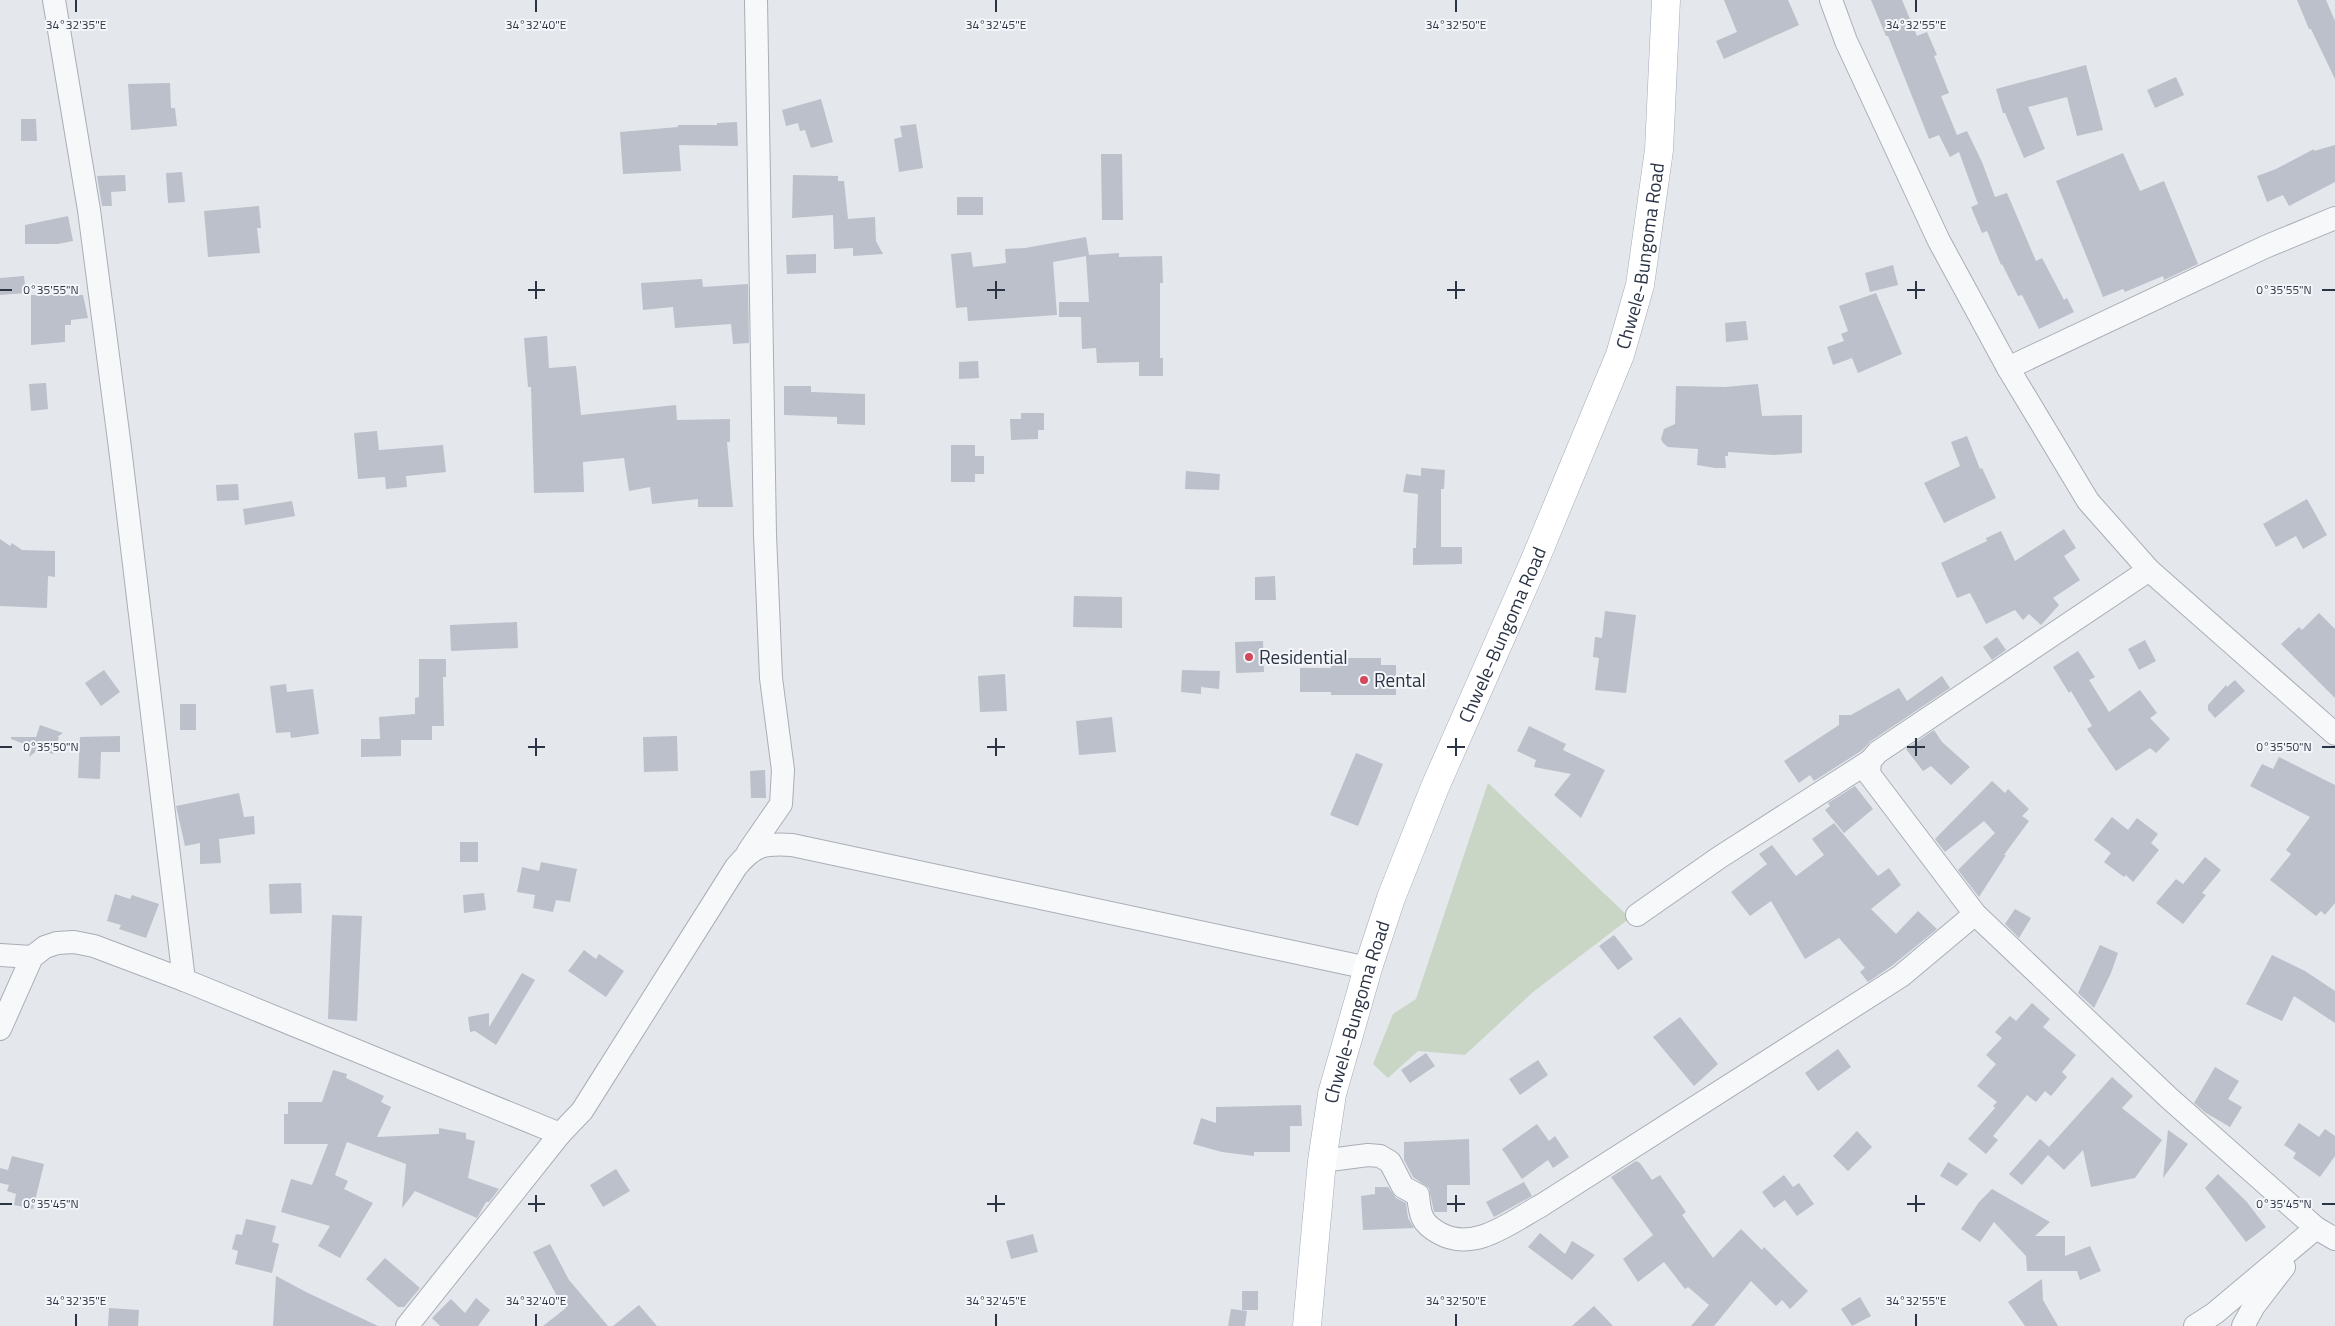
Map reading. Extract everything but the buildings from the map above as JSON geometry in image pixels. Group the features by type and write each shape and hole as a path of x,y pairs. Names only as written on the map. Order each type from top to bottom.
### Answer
{"main road":[{"name":"Chwele-Bungoma Road","path":"1307,1326 1322,1161 1332,1094 1368,968 1391,898 1435,787 1532,567 1620,355 1640,285 1659,150 1666,0"}],"street":[{"path":"54,0 88,210 115,410 184,980"},
{"path":"407,1326 560,1134 582,1111 736,867 780,804 783,770 771,678 765,535 756,0"},
{"path":"1831,0 1846,41 1939,241 2008,368 2088,501 2149,570 2335,734"},
{"path":"2008,368 2265,247 2335,218"},
{"path":"1637,915 1720,857 1870,761 1878,752 2149,570"},
{"path":"1870,761 1869,774 1872,780 1975,914 2169,1098 2326,1233"},
{"path":"748,852 759,846 772,844 792,845 1368,968"},
{"path":"1322,1161 1368,1155 1380,1156 1390,1162 1403,1187 1418,1195 1420,1213 1426,1226 1446,1237 1460,1241 1489,1234 1542,1205 1901,976 1975,914"},
{"path":"0,1029 32,957 45,947 57,943 74,942 94,946 184,980 560,1134"},
{"path":"0,955 32,957"},
{"path":"2195,1326 2326,1233"},
{"path":"2243,1326 2254,1306 2326,1233"}],"green space":[{"path":"1488,783 1630,918 1533,992 1465,1055 1418,1051 1388,1078 1373,1064 1393,1014 1416,999"}],"place":[{"name":"Residential","path":"1249,657"},
{"name":"Rental","path":"1364,680"}]}
